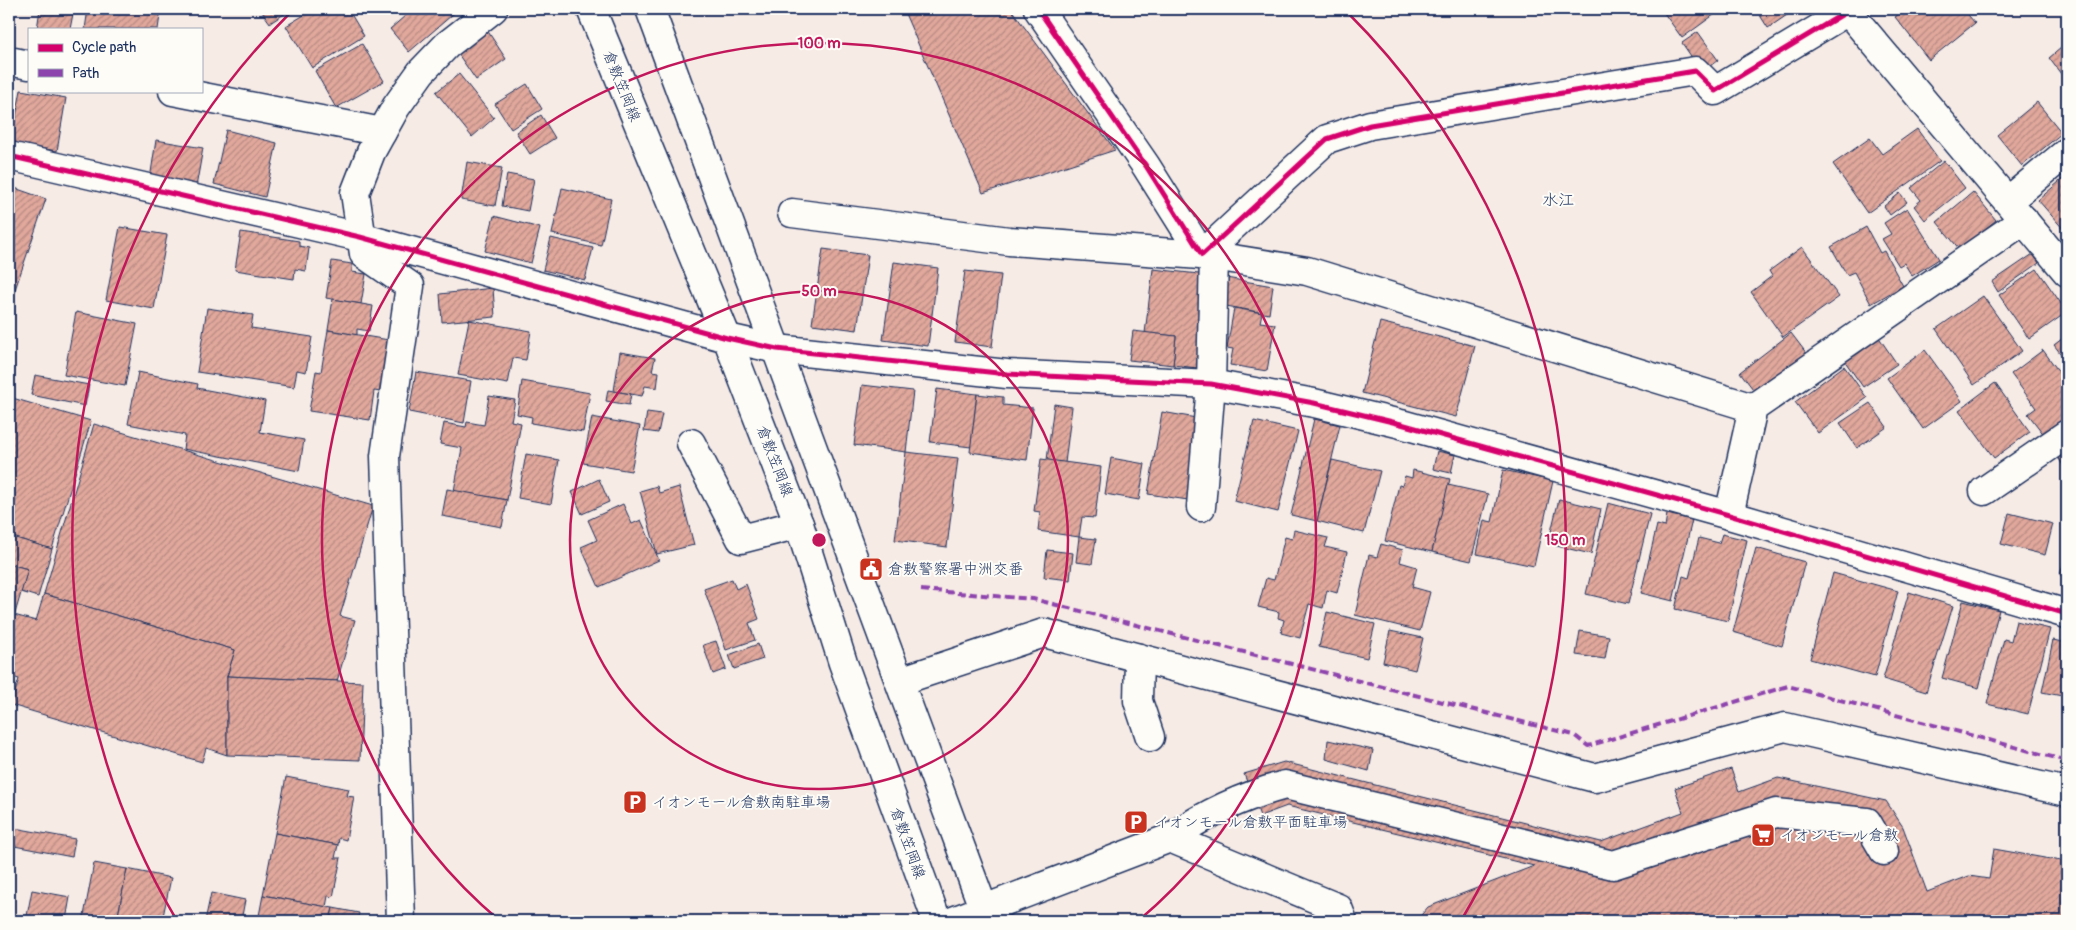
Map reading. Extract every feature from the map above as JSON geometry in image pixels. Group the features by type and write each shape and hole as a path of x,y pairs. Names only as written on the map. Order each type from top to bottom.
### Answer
{"street":[{"path":"401,921 385,456 410,286 364,254 355,192 371,152 420,72 446,45 493,9"},
{"name":"倉敷笠岡線","path":"591,9 727,338 799,524 843,663 937,921"},
{"path":"650,9 986,916"},
{"path":"1038,9 1208,256 1211,384 1201,507"},
{"path":"1208,256 1327,139 1370,125 1694,71 1714,91 1855,12 2067,272"},
{"path":"9,61 28,65"},
{"path":"178,92 382,132"},
{"path":"1729,515 1753,408 2016,210 2067,152"},
{"path":"9,156 360,236 727,338 777,349 1007,374 1211,384 1314,403 1401,424 1729,515 2067,614"},
{"path":"792,213 1009,241 1208,256 1308,271 1753,408"},
{"path":"1984,491 2067,434"},
{"path":"691,443 741,540 799,524"},
{"path":"900,681 1044,633 1594,778 1785,727 2067,792"},
{"path":"1139,658 1138,701 1150,737"},
{"path":"953,921 986,916 1170,838 1198,819 1251,794 1285,785 1613,865 1776,813 1867,822 1884,851"},
{"path":"1170,838 1338,908 1343,921"}],"building":[{"path":"40,9 74,9 70,28 37,28"},
{"path":"88,9 161,9 158,28 85,28"},
{"path":"260,9 292,9 270,23"},
{"path":"314,9 348,9 364,36 312,68 286,26"},
{"path":"413,9 459,9 409,52 390,29"},
{"path":"903,9 1011,9 1115,150 983,193"},
{"path":"1661,9 1722,9 1682,38"},
{"path":"1756,9 1787,9 1790,13 1768,28"},
{"path":"1905,9 1963,9 1975,23 1929,60 1895,17"},
{"path":"487,30 506,59 476,80 456,51"},
{"path":"1698,32 1718,60 1702,72 1682,43"},
{"path":"2067,43 2067,82 2049,58"},
{"path":"362,44 384,81 336,108 315,71"},
{"path":"459,74 494,118 472,137 436,92"},
{"path":"527,84 542,109 511,129 495,104"},
{"path":"21,90 66,98 57,151 11,143"},
{"path":"2037,102 2062,133 2022,166 1997,135"},
{"path":"541,115 555,138 530,154 516,132"},
{"path":"1917,129 1940,161 1867,213 1833,164 1870,138 1882,154"},
{"path":"226,130 277,143 265,197 214,184"},
{"path":"156,140 203,148 196,187 150,179"},
{"path":"1944,161 1965,188 1925,220 1914,206 1921,200 1911,188"},
{"path":"467,162 502,168 495,206 461,200"},
{"path":"507,174 534,179 528,211 502,206"},
{"path":"2067,175 2067,230 2065,231 2038,200"},
{"path":"9,186 46,199 9,307"},
{"path":"562,188 611,199 601,245 552,234"},
{"path":"1973,192 1996,220 1960,250 1937,222"},
{"path":"1900,193 1907,202 1890,215 1884,206"},
{"path":"1907,208 1939,259 1912,276 1904,263 1899,266 1882,239 1891,234 1884,223"},
{"path":"494,216 540,228 531,263 485,251"},
{"path":"120,227 167,235 154,309 106,300"},
{"path":"1866,227 1880,253 1884,251 1903,286 1871,304 1854,272 1847,275 1831,247"},
{"path":"241,232 299,241 299,246 309,248 306,271 295,269 294,279 235,270"},
{"path":"551,238 593,248 585,280 543,270"},
{"path":"1802,247 1839,297 1783,337 1751,292 1772,276 1769,271"},
{"path":"823,249 868,255 857,330 812,324"},
{"path":"2033,254 2039,263 1998,292 1992,282"},
{"path":"332,261 352,264 352,272 366,274 361,304 326,298"},
{"path":"894,262 938,268 928,346 883,340"},
{"path":"1153,269 1208,275 1197,368 1173,365 1176,336 1145,333"},
{"path":"2037,269 2067,312 2029,339 1999,295"},
{"path":"965,271 1001,275 992,347 955,342"},
{"path":"1226,278 1273,286 1269,314 1221,305"},
{"path":"493,288 495,317 442,322 440,294"},
{"path":"1983,296 2022,351 1974,385 1936,329"},
{"path":"333,299 373,306 369,331 357,329 357,335 328,330"},
{"path":"207,308 253,315 251,328 312,337 306,372 297,370 294,387 197,372"},
{"path":"1234,308 1262,313 1260,322 1275,324 1267,371 1230,365 1233,349 1227,348"},
{"path":"76,312 137,324 125,386 64,375"},
{"path":"469,320 531,331 526,360 513,358 508,384 458,375"},
{"path":"1380,322 1475,346 1456,417 1362,393"},
{"path":"328,330 389,340 381,392 374,391 370,420 309,411 316,371 321,372"},
{"path":"1133,331 1176,336 1173,365 1129,360"},
{"path":"1791,333 1810,358 1759,397 1740,372"},
{"path":"2067,335 2067,362 2054,345"},
{"path":"1878,336 1897,364 1863,387 1844,360"},
{"path":"1925,350 1962,401 1923,429 1887,378"},
{"path":"2043,350 2067,383 2067,419 2045,436 2028,414 2036,408 2011,374"},
{"path":"620,352 655,358 652,371 659,372 657,388 645,386 642,396 614,391"},
{"path":"1844,366 1867,398 1818,433 1795,402"},
{"path":"138,372 198,384 197,388 265,401 260,432 304,440 299,471 183,449 185,435 128,424"},
{"path":"416,372 471,381 464,423 409,412"},
{"path":"35,375 89,385 85,406 31,395"},
{"path":"522,381 590,393 583,432 531,423 532,417 517,414"},
{"path":"1995,383 2030,432 1994,458 1959,410"},
{"path":"862,385 913,391 906,452 854,445"},
{"path":"937,389 977,394 971,447 930,442"},
{"path":"608,390 631,394 629,405 606,401"},
{"path":"977,394 1003,397 1003,405 1033,408 1027,460 970,452"},
{"path":"489,396 515,400 511,421 521,423 507,500 454,491 462,448 440,444 444,423 466,427 467,422 484,425"},
{"path":"9,397 91,421 52,549 9,536"},
{"path":"1870,403 1887,427 1857,448 1840,423"},
{"path":"1054,404 1072,407 1065,463 1047,460"},
{"path":"647,412 662,414 658,433 644,431"},
{"path":"1162,412 1202,419 1188,500 1148,494"},
{"path":"592,417 640,426 631,471 583,463"},
{"path":"1314,419 1340,425 1317,521 1291,515"},
{"path":"1254,421 1298,431 1278,512 1234,501"},
{"path":"94,424 373,506 340,616 355,620 337,681 227,676 235,650 44,594"},
{"path":"2067,447 2067,472 2056,454"},
{"path":"1437,451 1455,455 1451,473 1433,469"},
{"path":"906,452 958,458 947,547 895,540"},
{"path":"526,454 559,460 551,504 518,498"},
{"path":"1111,458 1145,464 1139,500 1105,494"},
{"path":"1041,459 1101,467 1095,518 1082,517 1079,537 1038,531 1040,512 1034,511"},
{"path":"1332,460 1380,471 1364,533 1317,521"},
{"path":"1413,470 1450,479 1432,552 1385,541 1399,485 1402,486 1405,476 1412,478"},
{"path":"1503,470 1553,481 1534,566 1477,554 1484,520 1492,522"},
{"path":"599,479 609,502 582,514 572,492"},
{"path":"1448,485 1488,494 1471,561 1432,552"},
{"path":"657,486 659,493 679,487 694,545 657,554 640,491"},
{"path":"447,489 507,500 502,527 442,516"},
{"path":"1559,499 1601,509 1591,554 1548,544"},
{"path":"1608,503 1650,514 1628,604 1586,594"},
{"path":"623,504 632,524 641,520 659,560 599,587 581,547 597,540 588,520"},
{"path":"2009,513 2053,524 2045,555 2001,544"},
{"path":"1667,514 1692,520 1673,601 1641,593 1657,525 1665,527"},
{"path":"1294,530 1328,538 1325,547 1347,552 1337,593 1327,590 1323,608 1309,604 1300,638 1281,633 1284,620 1278,618 1279,612 1258,607 1266,578 1274,580 1285,537 1292,539"},
{"path":"1722,534 1747,540 1728,621 1675,609 1683,576 1689,578 1699,538 1719,543"},
{"path":"9,536 52,549 38,597 21,592 28,569 9,564"},
{"path":"1079,537 1096,539 1092,564 1076,562"},
{"path":"1381,544 1403,550 1400,562 1417,567 1412,587 1430,592 1420,631 1355,615 1369,555 1377,557"},
{"path":"1756,548 1805,562 1782,646 1733,632"},
{"path":"1047,550 1073,553 1070,580 1044,577"},
{"path":"2067,551 2067,577 2060,575"},
{"path":"9,564 28,569 9,634"},
{"path":"1833,573 1898,591 1875,677 1810,659"},
{"path":"732,579 736,589 746,584 759,619 749,623 755,640 726,650 704,589"},
{"path":"1909,592 1953,606 1926,692 1883,679"},
{"path":"44,594 235,650 227,676 227,755 206,748 202,762 11,705 19,679 9,676 9,634 14,615 36,621"},
{"path":"1963,601 1999,610 1979,688 1942,678"},
{"path":"1327,612 1375,624 1367,658 1319,647"},
{"path":"2016,621 2050,629 2028,714 1987,704 2004,639 2011,641"},
{"path":"1390,631 1423,638 1415,670 1383,662"},
{"path":"1580,631 1609,636 1605,659 1576,655"},
{"path":"2053,640 2067,643 2067,697 2042,692"},
{"path":"716,641 726,669 713,674 703,645"},
{"path":"758,644 763,659 734,669 729,655"},
{"path":"227,676 363,682 360,760 227,755"},
{"path":"1328,740 1373,750 1369,771 1326,759"},
{"name":"イオンモール倉敷","path":"1284,762 1601,842 1683,812 1675,788 1731,769 1739,792 1778,778 1886,801 1903,827 1927,892 1969,876 1989,879 1994,849 2067,862 2067,921 1416,921 1428,907 1534,866 1287,806 1260,816 1244,774"},
{"path":"286,777 349,789 347,796 354,797 346,840 339,838 338,845 275,833"},
{"path":"9,827 75,839 72,857 9,845"},
{"path":"275,833 338,845 335,858 341,858 333,897 328,896 326,907 263,895"},
{"path":"94,863 127,869 117,921 83,921"},
{"path":"127,869 171,878 162,921 117,921"},
{"path":"32,890 70,897 66,920 70,921 26,921"},
{"path":"211,893 245,900 241,921 205,921"},
{"path":"263,895 333,908 330,921 258,921"},
{"path":"333,908 359,913 357,921 330,921"}],"marked path":[{"path":"921,590 1033,599 1574,735 1588,746 1788,686 2067,761"}],"cycle path":[{"path":"1038,9 1146,166 1202,255 1327,139 1370,125 1695,71 1715,91 1848,11"},
{"path":"9,156 360,237 727,338 777,349 1007,374 1211,384 1314,403 1401,424 1729,515 2067,614"}],"place":[{"name":"倉敷警察署中洲交番","path":"871,569"},
{"name":"イオンモール倉敷南駐車場","path":"635,802"},
{"name":"イオンモール倉敷平面駐車場","path":"1136,822"},
{"name":"イオンモール倉敷","path":"1763,835"}],"district":[{"name":"水江","path":"1558,199"}]}
